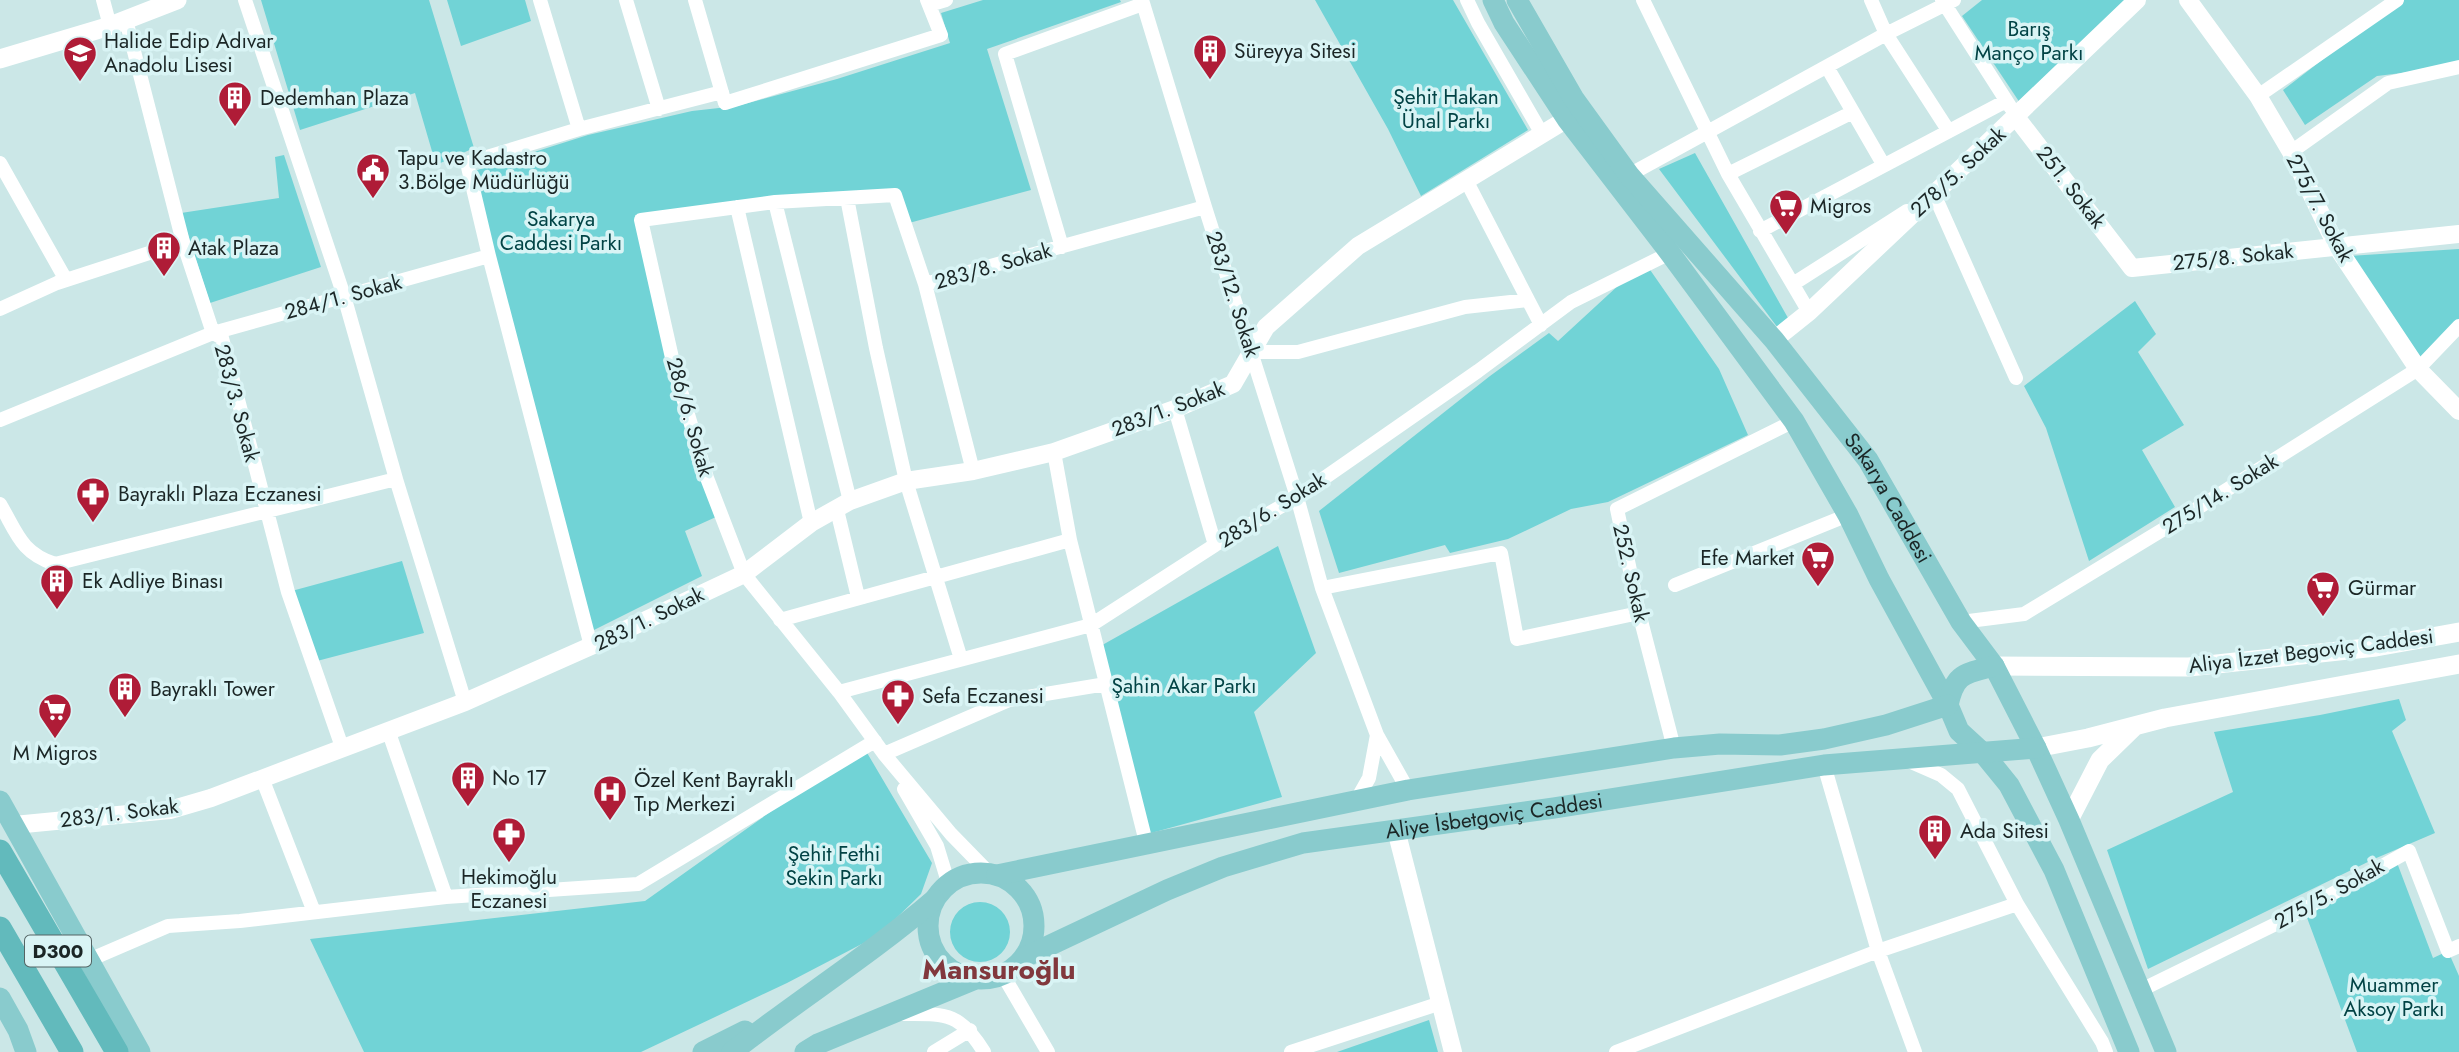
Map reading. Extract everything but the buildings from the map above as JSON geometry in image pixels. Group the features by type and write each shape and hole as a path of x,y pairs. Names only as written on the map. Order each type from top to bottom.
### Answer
{"highway":[{"name":"D300","path":"0,851 117,1052"},
{"name":"D300","path":"2,932 72,1052"}],"main road":[{"path":"0,59 118,23 177,0"},
{"name":"Sakarya Caddesi","path":"1493,0 1504,23 1567,119 1794,421 1848,515 1879,579 1948,705 1959,731 1983,752"},
{"name":"Sakarya Caddesi","path":"1523,2 1574,99 1629,174 1774,340 1868,460 1961,622 1994,666 2036,748 2166,1052"},
{"name":"Aliya İzzet Begoviç Caddesi","path":"1994,666 2189,667 2376,648 2459,632"},
{"name":"Aliya İzzet Begoviç Caddesi","path":"2036,748 2165,718 2459,664"},
{"path":"1948,705 1953,685 1966,674 1994,666"},
{"name":"Aliye İsbetgoviç Caddesi","path":"994,874 1147,846 1408,790 1674,748 1720,744 1780,745 1824,738 1886,724 1948,705"},
{"path":"2069,820 2101,760 2136,726"},
{"name":"Aliye İsbetgoviç Caddesi","path":"1025,957 1167,890 1223,867 1303,844 1825,765 2036,748"},
{"path":"1983,752 2009,785 2054,870 2129,1052"},
{"path":"0,801 140,1052"},
{"path":"732,1052 904,926 934,900 948,882 969,874 994,874 1004,877 1017,887 1026,899 1034,928 1032,943 1025,957 1015,968 988,980 958,976 936,957 930,943 928,914 934,900"},
{"path":"2,932 57,1037 61,1052"},
{"path":"811,1049 973,980"},
{"path":"0,998 18,1030 26,1052"},
{"path":"703,1052 785,1011"}],"street":[{"name":"283/3. Sokak","path":"103,0 118,23 183,242 213,332 222,338 288,592 342,747"},
{"path":"245,0 344,296 396,479 466,702"},
{"path":"540,0 579,129"},
{"path":"626,0 659,109"},
{"path":"695,0 725,103 941,35 928,3 946,0"},
{"path":"1467,0 1542,134"},
{"path":"1643,0 1728,174 1809,312"},
{"path":"1871,0 1886,34 1948,130"},
{"name":"278/5. Sokak","path":"1774,340 1809,312 1934,194 2011,109 2137,0"},
{"name":"275/7. Sokak","path":"2188,0 2258,96 2291,152 2337,247 2418,369 2459,411"},
{"path":"2258,96 2397,0"},
{"path":"1062,247 1005,54 1143,2"},
{"name":"283/12. Sokak","path":"1143,2 1297,497 1322,588 1377,735 1408,790"},
{"path":"1629,174 1948,2"},
{"name":"251. Sokak","path":"1948,2 2011,109 2133,268"},
{"path":"1827,67 1883,164"},
{"path":"2291,152 2388,83 2459,67"},
{"path":"592,646 467,163 579,129 722,93"},
{"name":"278/5. Sokak","path":"1760,231 1948,130 2011,109"},
{"path":"1728,174 1853,112"},
{"name":"283/1. Sokak","path":"14,825 170,810 211,798 466,702 592,646 744,574 811,523 843,506 906,481 973,471 1054,452 1175,409 1234,384 1266,327 1358,246 1567,119"},
{"path":"0,163 66,280"},
{"path":"1466,180 1541,325"},
{"path":"1793,284 1934,194 2016,378"},
{"name":"286/6. Sokak","path":"925,284 895,195 775,202 641,220 675,371 707,478 744,574 839,692 884,754 951,834 994,874"},
{"path":"848,198 876,348 906,481 961,659"},
{"path":"775,202 843,506 858,597"},
{"path":"737,207 811,523"},
{"name":"283/8. Sokak","path":"973,471 925,284 1205,207"},
{"name":"275/8. Sokak","path":"2133,268 2459,234"},
{"path":"0,309 66,280 183,242"},
{"name":"283/6. Sokak","path":"839,692 1091,625 1215,545 1297,497 1571,302 1670,253"},
{"name":"284/1. Sokak","path":"0,419 213,332 489,256"},
{"path":"1251,352 1298,352 1465,307 1528,300"},
{"name":"275/14. Sokak","path":"1961,622 2024,614 2418,369 2459,326"},
{"path":"1175,409 1215,545"},
{"name":"252. Sokak","path":"1674,748 1639,613 1617,509 1794,421"},
{"path":"1054,452 1070,541 1147,846"},
{"path":"0,504 25,548 38,558 55,564 396,479"},
{"path":"1675,585 1848,515"},
{"path":"780,620 1070,541"},
{"path":"1322,588 1501,553 1517,639 1639,613"},
{"path":"948,882 937,846 884,754 1009,700 1106,684"},
{"path":"388,730 446,897"},
{"path":"1356,801 1369,778 1377,735"},
{"path":"89,960 168,926 240,921 446,897 638,884 875,740"},
{"path":"1905,759 1941,775 1958,789 2017,904 2106,1052"},
{"path":"1825,765 1878,951 1915,1052"},
{"path":"262,778 314,912"},
{"path":"1396,830 1453,1052"},
{"name":"275/5. Sokak","path":"2141,990 2294,915 2409,850 2448,951 2459,946"},
{"path":"1616,1052 1878,951 2017,904"},
{"path":"1003,975 1048,1052"},
{"path":"1291,1052 1441,1003"},
{"path":"892,1014 949,1016 970,1030 984,1052"},
{"path":"934,1052 970,1030"}],"green space":[{"path":"261,0 429,0 474,148 436,165 415,93 300,130"},
{"path":"447,0 525,0 531,21 461,46"},
{"name":"Sakarya Caddesi Parkı","path":"983,0 1121,2 987,49 1031,190 909,223 895,195 635,215 670,377 716,517 685,531 702,576 588,633 471,172 588,135 692,111 737,106 837,79 950,43 941,13"},
{"name":"Şehit Hakan Ünal Parkı","path":"1315,0 1453,0 1528,130 1421,196 1388,129"},
{"name":"Barış Manço Parkı","path":"1982,0 2125,0 2022,106 1962,16"},
{"path":"2400,0 2459,0 2459,66 2377,76 2305,125 2283,90"},
{"path":"1695,153 1792,325 1781,332 1659,169"},
{"path":"284,155 321,267 210,303 181,213 279,198 275,157"},
{"path":"2459,249 2459,330 2426,365 2349,256"},
{"path":"1646,264 1719,369 1748,435 1608,502 1571,509 1508,539 1450,553 1445,545 1339,573 1319,511 1490,376 1549,333 1558,341 1621,283"},
{"path":"2135,301 2156,334 2138,352 2184,425 2142,450 2175,507 2089,561 2046,428 2024,386"},
{"name":"Şahin Akar Parkı","path":"1278,546 1316,653 1254,712 1282,797 1144,835 1097,648"},
{"path":"402,561 424,633 317,661 288,592"},
{"path":"2399,699 2406,720 2392,731 2435,833 2374,859 2148,969 2107,850 2233,792 2214,732"},
{"name":"Şehit Fethi Sekin Parkı","path":"863,746 932,863 921,894 879,935 787,983 641,1052 364,1052 310,939 645,901"},
{"name":"Muammer Aksoy Parkı","path":"2396,860 2433,958 2448,951 2459,976 2459,1052 2357,1052 2306,915"},
{"path":"974,902 986,902 1005,915 1010,932 1008,944 997,957 986,962 974,962 955,949 950,938 950,926 963,907"},
{"path":"1429,1020 1438,1052 1337,1052"}],"place":[{"name":"Süreyya Sitesi","path":"1210,81"},
{"name":"Halide Edip Adıvar Anadolu Lisesi","path":"80,83"},
{"name":"Dedemhan Plaza","path":"235,128"},
{"name":"Tapu ve Kadastro 3.Bölge Müdürlüğü","path":"373,200"},
{"name":"Migros","path":"1786,236"},
{"name":"Atak Plaza","path":"164,278"},
{"name":"Bayraklı Plaza Eczanesi","path":"93,524"},
{"name":"Efe Market","path":"1818,588"},
{"name":"Ek Adliye Binası","path":"57,611"},
{"name":"Gürmar","path":"2323,618"},
{"name":"Bayraklı Tower","path":"125,719"},
{"name":"Sefa Eczanesi","path":"898,726"},
{"name":"M Migros","path":"55,740"},
{"name":"No 17","path":"468,808"},
{"name":"Özel Kent Bayraklı Tıp Merkezi","path":"610,822"},
{"name":"Ada Sitesi","path":"1935,861"},
{"name":"Hekimoğlu Eczanesi","path":"509,864"}],"district":[{"name":"Mansuroğlu","path":"999,969"}]}
